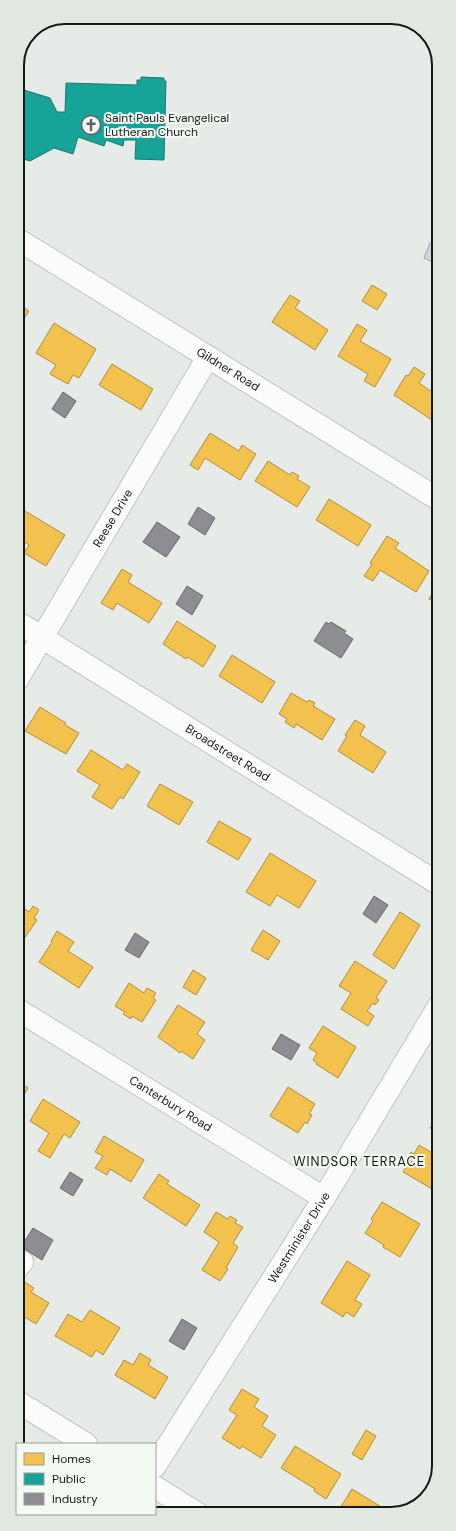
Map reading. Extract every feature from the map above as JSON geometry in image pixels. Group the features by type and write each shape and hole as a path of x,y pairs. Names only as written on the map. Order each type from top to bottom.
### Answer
{"street":[{"name":"Gildner Road","path":"24,243 432,495"},
{"name":"Reese Drive","path":"24,669 208,357"},
{"name":"Broadstreet Road","path":"24,626 432,880"},
{"name":"Canterbury Road","path":"24,1014 324,1198"},
{"name":"Westminister Drive","path":"156,1464 324,1198 432,1018"},
{"path":"24,1406 84,1443"},
{"path":"156,1488 187,1507"}],"building: Homes":[{"path":"372,285 387,294 377,310 362,301"},
{"path":"290,295 300,301 295,308 328,330 315,350 272,322"},
{"path":"24,308 29,311 24,318"},
{"path":"54,323 96,349 79,378 73,375 68,384 50,374 56,365 36,353"},
{"path":"357,324 367,330 360,341 391,359 375,387 364,381 368,374 338,356"},
{"path":"112,364 153,389 141,410 99,385"},
{"path":"414,367 425,374 419,383 432,392 432,420 394,395 406,375 408,376"},
{"path":"210,433 239,451 242,445 256,454 240,480 205,458 198,470 190,465"},
{"path":"268,461 290,475 292,472 299,476 297,479 310,487 297,507 255,481"},
{"path":"329,499 371,525 358,546 316,520"},
{"path":"24,510 65,535 46,566 24,553 29,545 24,542"},
{"path":"387,536 399,543 395,548 429,571 416,592 380,570 373,581 364,576 372,564 370,563"},
{"path":"122,569 132,575 128,582 162,603 149,623 117,603 113,610 101,603"},
{"path":"177,621 216,646 203,667 188,657 186,659 163,644"},
{"path":"232,655 275,682 262,703 219,676"},
{"path":"291,693 307,702 309,700 315,703 313,706 335,719 322,740 296,724 294,728 285,722 287,719 279,714"},
{"path":"40,707 79,733 66,754 25,731"},
{"path":"355,720 365,726 360,735 386,752 373,773 338,751 347,736 345,735"},
{"path":"91,750 123,770 127,764 140,772 123,799 120,797 112,809 92,797 100,785 77,771"},
{"path":"160,784 193,802 179,825 147,806"},
{"path":"219,821 251,839 238,860 207,842"},
{"path":"270,853 316,881 299,908 277,895 270,906 246,892"},
{"path":"33,906 39,910 34,918 37,920 24,939 24,908 29,912"},
{"path":"400,912 420,925 394,969 373,955"},
{"path":"263,930 280,941 268,960 251,950"},
{"path":"57,931 74,942 68,951 93,967 79,988 39,962"},
{"path":"355,961 387,981 376,998 379,1000 375,1005 373,1003 367,1011 374,1016 368,1026 341,1009 351,993 339,986"},
{"path":"193,970 206,978 196,995 183,987"},
{"path":"129,983 144,993 147,988 156,993 153,998 156,1000 142,1022 132,1016 131,1019 123,1014 125,1012 115,1006"},
{"path":"178,1005 205,1022 197,1034 205,1040 193,1059 181,1051 180,1053 158,1037"},
{"path":"323,1026 356,1047 338,1078 316,1064 317,1063 313,1060 317,1053 309,1048"},
{"path":"24,1085 28,1088 24,1094"},
{"path":"288,1087 315,1104 309,1114 312,1115 307,1124 305,1122 298,1133 270,1116"},
{"path":"43,1099 80,1122 70,1138 64,1134 50,1158 38,1151 49,1133 30,1121"},
{"path":"104,1136 144,1160 131,1182 110,1169 107,1175 95,1168 103,1156 95,1152"},
{"path":"419,1145 432,1153 432,1189 403,1172 410,1161 407,1160 411,1152 414,1154"},
{"path":"159,1174 169,1181 167,1184 200,1205 186,1226 143,1198"},
{"path":"382,1202 420,1224 400,1257 383,1247 384,1245 365,1233 373,1221 371,1219"},
{"path":"216,1212 228,1219 230,1216 237,1220 235,1223 243,1227 233,1243 238,1247 226,1268 228,1269 220,1281 202,1270 219,1242 204,1232"},
{"path":"347,1261 370,1275 355,1300 362,1304 354,1317 346,1312 343,1317 321,1303"},
{"path":"24,1282 34,1288 31,1292 49,1303 36,1324 24,1317"},
{"path":"90,1310 120,1328 103,1355 96,1350 92,1357 55,1336 68,1314 82,1322"},
{"path":"140,1353 151,1360 148,1365 168,1377 155,1399 115,1375 124,1360 133,1365"},
{"path":"242,1389 259,1399 254,1407 268,1416 262,1426 276,1435 261,1458 242,1446 240,1449 222,1438 237,1415 229,1410"},
{"path":"366,1430 376,1436 362,1460 352,1454"},
{"path":"295,1446 341,1474 326,1499 314,1491 315,1489 281,1468"},
{"path":"352,1489 381,1507 341,1507"}],"building: Public":[{"name":"Saint Pauls Evangelical Lutheran Church","path":"141,77 164,78 164,81 166,81 164,160 135,159 136,140 124,140 123,146 106,140 104,146 78,137 73,154 54,148 30,161 24,159 24,90 50,98 57,112 65,112 66,83 137,85 137,80 141,80"}],"building: Industry":[{"path":"63,392 76,401 65,418 52,409"},
{"path":"198,507 215,518 205,535 188,524"},
{"path":"157,522 180,537 166,557 143,542"},
{"path":"187,586 203,596 192,615 176,604"},
{"path":"326,622 329,624 331,622 346,631 344,633 353,639 341,658 314,641"},
{"path":"374,896 388,905 376,923 363,914"},
{"path":"135,933 149,942 139,958 125,950"},
{"path":"281,1034 300,1045 291,1060 272,1049"},
{"path":"70,1172 83,1180 73,1196 60,1188"},
{"path":"33,1228 53,1240 42,1260 24,1249 24,1242"},
{"path":"182,1319 197,1328 184,1350 169,1341"}],"building: Other":[{"path":"430,243 432,244 432,261 424,258"}],"place":[{"name":"Saint Pauls Evangelical Lutheran Church","path":"91,125"}],"district":[{"name":"WINDSOR TERRACE","path":"359,1161"}]}
